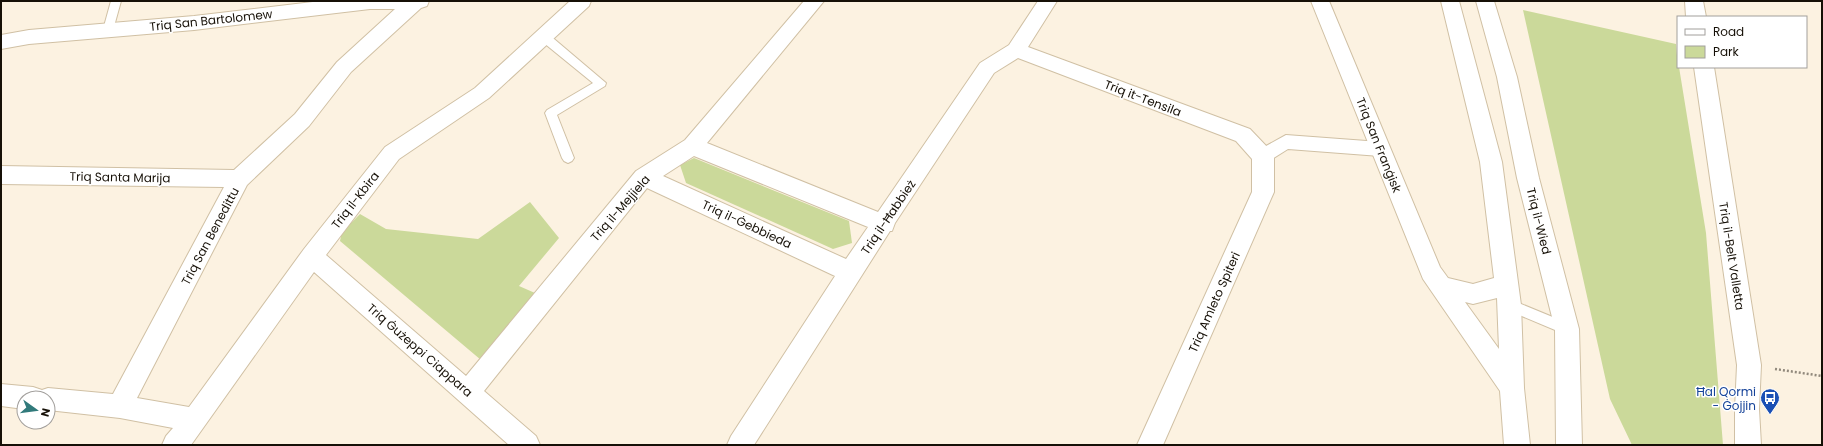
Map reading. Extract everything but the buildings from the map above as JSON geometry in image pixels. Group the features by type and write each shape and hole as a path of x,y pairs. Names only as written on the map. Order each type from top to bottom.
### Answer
{"street":[{"name":"Triq San Bartolomew","path":"1,42 29,37 194,23 370,1 417,2"},
{"name":"Triq il-Kbira","path":"175,445 195,420 312,256 392,153 482,93 582,1"},
{"name":"Triq il-Mejjiela","path":"468,392 644,177 692,146 815,1"},
{"name":"Triq il-Ħabbież","path":"740,445 850,272 884,224 987,68 1016,50 1048,1"},
{"name":"Triq San Franġisk","path":"1320,1 1431,272 1512,388 1517,445"},
{"path":"1450,1 1491,162 1507,295 1512,388"},
{"name":"Triq il-Wied","path":"1485,1 1507,77 1528,178 1567,329 1569,445"},
{"path":"1694,1 1696,16"},
{"name":"Triq San Benedittu","path":"120,406 239,180 302,120 344,67 417,2"},
{"name":"Triq it-Tensila","path":"1016,50 1243,136 1263,156"},
{"name":"Triq il-Belt Valletta","path":"1704,68 1749,365 1747,409 1748,445"},
{"path":"1263,156 1286,142 1380,149"},
{"path":"692,146 884,224"},
{"name":"Triq Amleto Spiteri","path":"1150,445 1263,192 1263,156"},
{"name":"Triq Santa Marija","path":"1,175 239,180"},
{"name":"Triq il-Ġebbieda","path":"644,177 850,272"},
{"name":"Triq Ġużeppi Ciappara","path":"312,256 527,445"},
{"path":"1441,286 1473,294 1507,295"},
{"path":"1,395 16,396"},
{"path":"56,400 120,406 195,420"}],"lane":[{"path":"108,30 116,1"},
{"path":"543,36 601,83 551,113 568,158"},
{"path":"1507,295 1567,329"}],"path":[{"path":"1749,365 1822,376"}],"green space":[{"path":"1523,10 1676,44 1677,68 1679,68 1706,233 1723,445 1632,445 1610,399"},
{"path":"694,158 849,221 852,243 833,249 686,183 680,165"},
{"path":"530,202 559,238 519,286 535,293 481,360 340,241 342,232 360,214 386,229 478,239"}],"place":[{"name":"Ħal Qormi - Ġojjin","path":"1770,415"}]}
